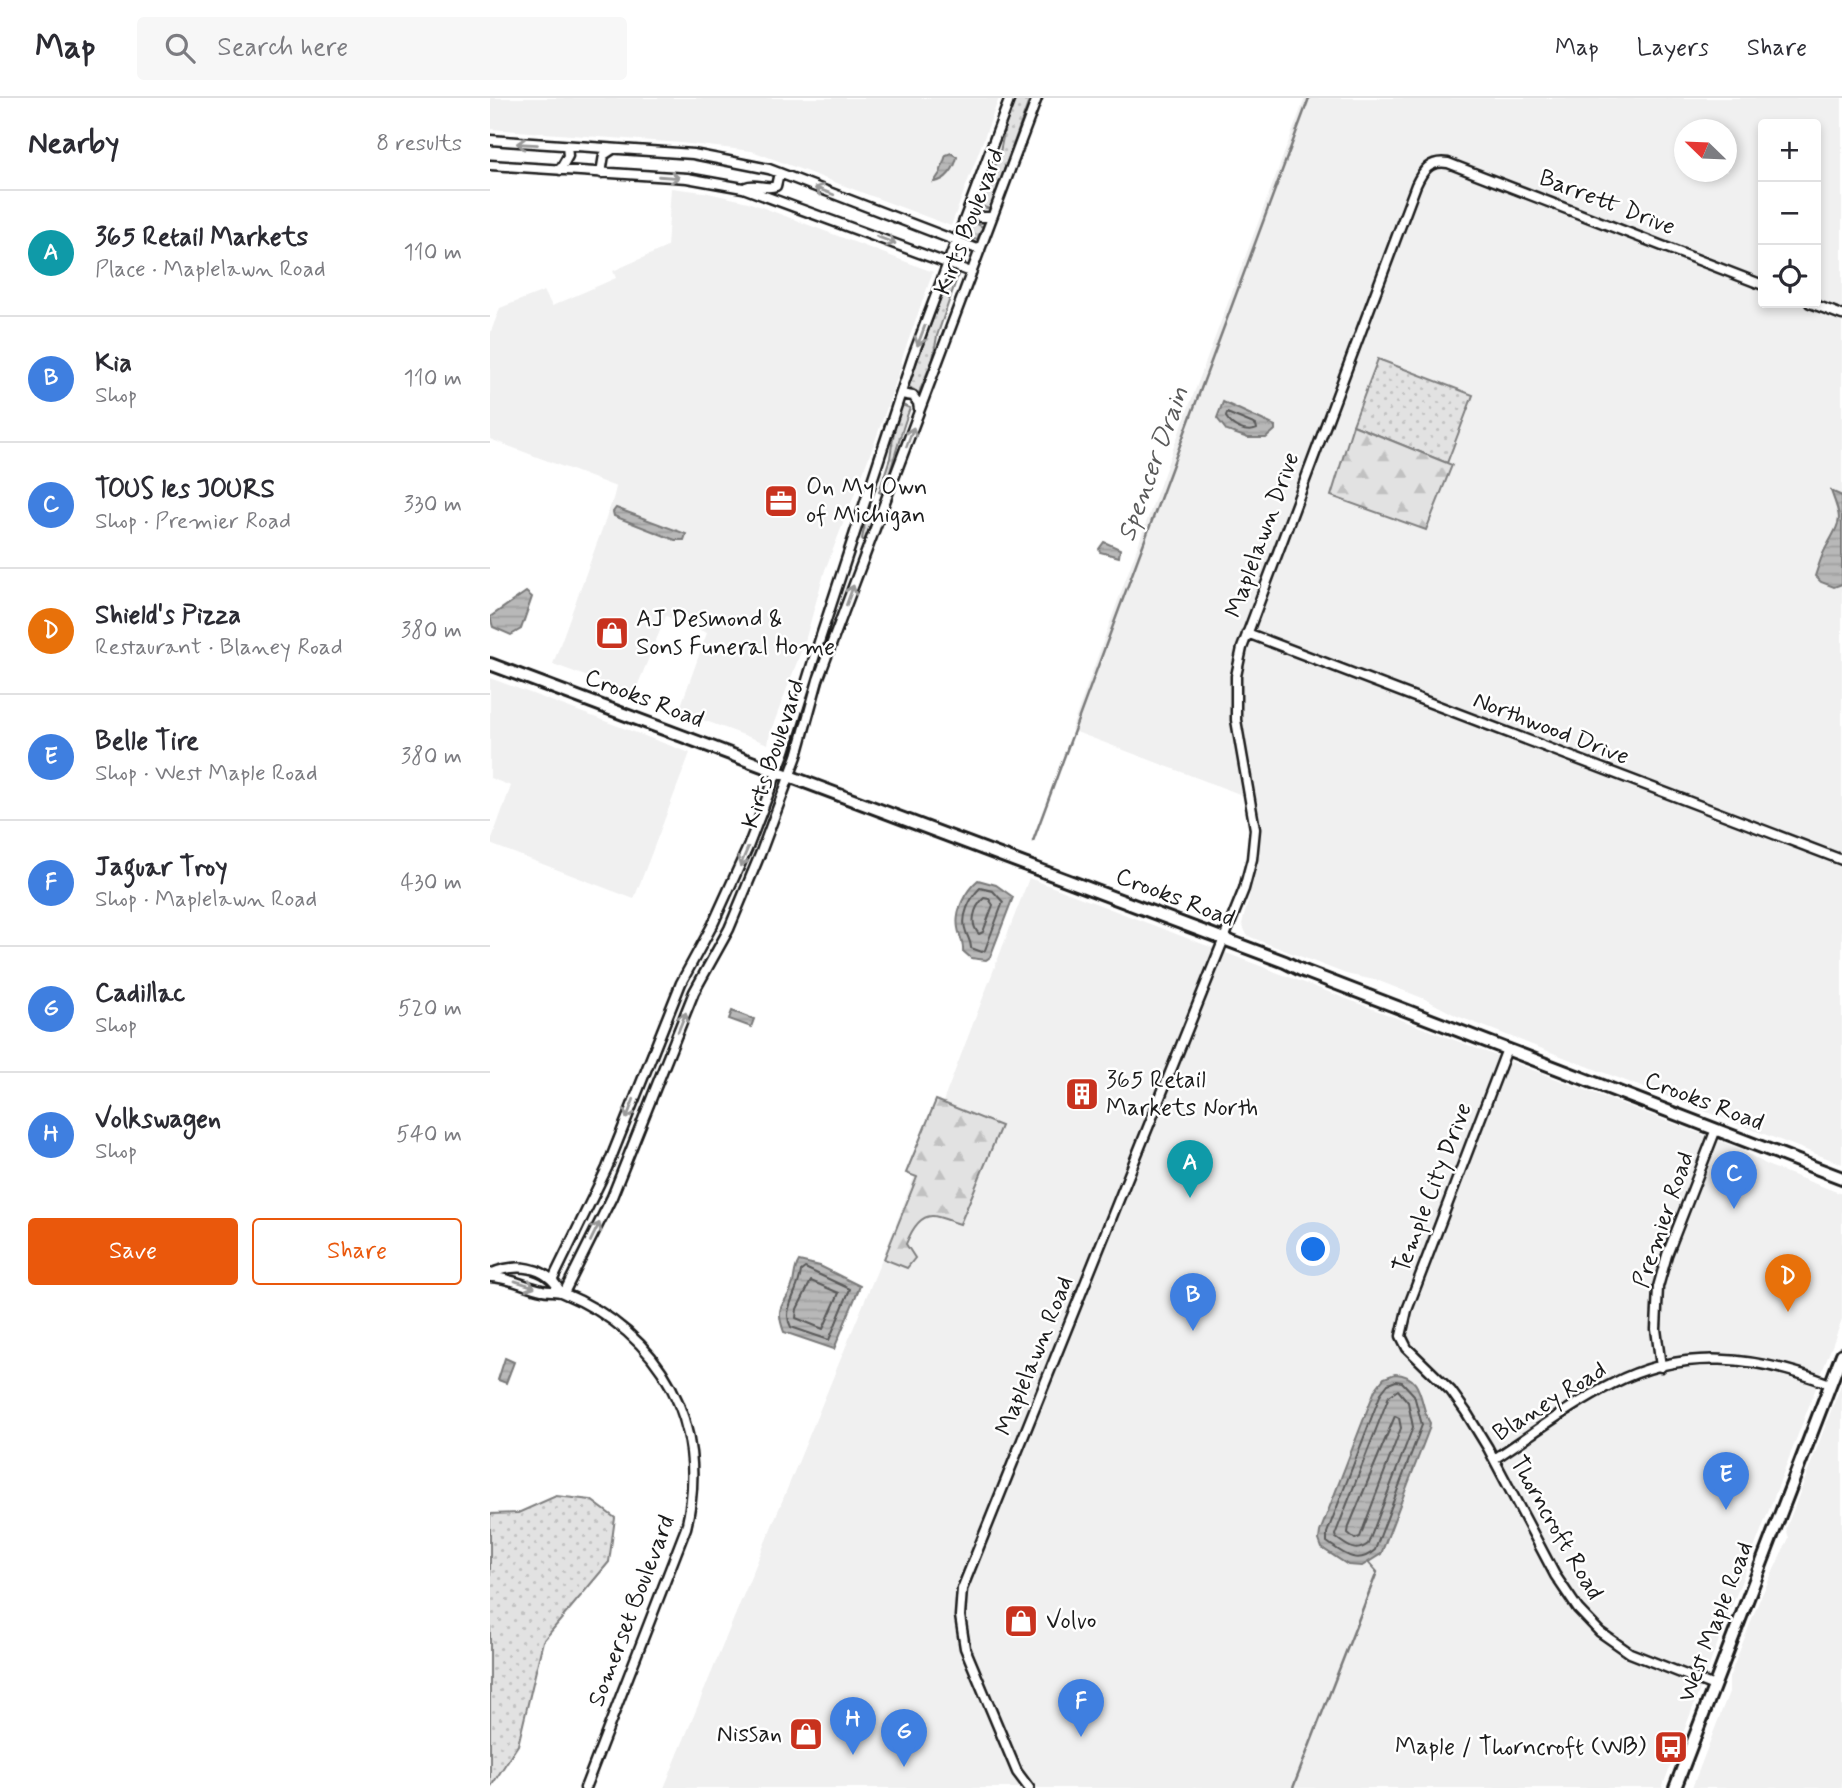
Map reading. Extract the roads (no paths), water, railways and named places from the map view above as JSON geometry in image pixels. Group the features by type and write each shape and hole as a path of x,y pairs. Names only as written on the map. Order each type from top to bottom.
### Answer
{"main road":[{"name":"Crooks Road","path":"490,664 1224,939 1842,1178"},
{"name":"West Maple Road","path":"1675,1788 1842,1354"}],"street":[{"name":"Kirts Boulevard","path":"553,1279 607,1168 681,983 738,872 778,771 901,394 1010,98"},
{"name":"Kirts Boulevard","path":"562,1292 612,1197 694,992 729,929 790,775 818,680 1037,98"},
{"path":"490,140 693,154 726,159 779,173 980,250"},
{"path":"560,170 568,156 567,146"},
{"path":"601,173 604,155 613,149"},
{"name":"Barrett Drive","path":"1435,162 1453,165 1758,283"},
{"name":"Maplelawn Drive","path":"1224,939 1248,874 1255,837 1253,813 1237,734 1235,704 1236,674 1247,633 1412,193 1426,168 1435,162"},
{"path":"490,165 687,178 743,188 971,272"},
{"path":"743,188 751,185 769,188 776,186 779,173"},
{"path":"971,203 981,217 992,217"},
{"path":"1821,307 1842,315"},
{"path":"901,394 909,394 916,399 919,412"},
{"path":"869,491 877,501 885,502"},
{"name":"Northwood Drive","path":"1247,633 1842,860"},
{"name":"Maplelawn Road","path":"1029,1788 1017,1772 968,1657 960,1616 962,1589 1224,939"},
{"name":"Temple City Drive","path":"1403,1342 1401,1331 1407,1310 1507,1049"},
{"name":"Premier Road","path":"1661,1367 1656,1329 1658,1287 1670,1248 1716,1129"},
{"path":"490,1275 501,1269 530,1269 553,1279 562,1292"},
{"path":"490,1275 543,1291 562,1292"},
{"name":"Somerset Boulevard","path":"562,1292 617,1323 654,1358 682,1411 691,1442 694,1472 686,1528 585,1788"},
{"name":"Thorncroft Road","path":"1403,1342 1451,1391 1494,1460 1555,1575 1591,1624 1619,1646 1643,1660 1714,1686"},
{"name":"Blaney Road","path":"1494,1460 1612,1384 1661,1367 1707,1359 1757,1362 1796,1371 1830,1384"}],"water":[{"path":"951,153 957,157 952,169 946,177 934,182 946,155"},
{"path":"1223,402 1275,426 1275,430 1266,438 1248,438 1227,431 1217,418"},
{"path":"1831,491 1842,496 1842,584 1834,587 1821,582 1815,576 1839,519"},
{"path":"616,508 686,534 684,540 675,540 614,516"},
{"path":"1104,542 1120,549 1119,557 1100,552"},
{"path":"526,592 532,597 521,629 511,635 493,627 490,617"},
{"path":"978,880 996,885 1013,897 990,957 986,960 971,958 963,951 957,922 962,902"},
{"path":"732,1011 754,1019 751,1027 729,1019"},
{"path":"799,1261 820,1266 860,1286 834,1349 784,1332 780,1309 793,1283"},
{"path":"505,1358 514,1362 506,1383 498,1380"},
{"path":"1395,1374 1405,1376 1416,1385 1430,1423 1429,1429 1381,1554 1362,1566 1348,1565 1322,1548 1320,1532 1375,1390 1384,1378"}],"waterway":[{"name":"Spencer Drain","path":"1033,841 1309,98"},
{"path":"1293,1788 1377,1572 1369,1563"}],"place":[{"name":"On My Own of Michigan","path":"781,501"},
{"name":"AJ Desmond & Sons Funeral Home","path":"612,633"},
{"name":"365 Retail Markets North","path":"1082,1094"},
{"name":"365 Retail Markets","path":"1190,1198"},
{"name":"TOUS les JOURS","path":"1734,1209"},
{"name":"Shield's Pizza","path":"1788,1312"},
{"name":"Kia","path":"1193,1331"},
{"name":"Belle Tire","path":"1726,1510"},
{"name":"Volvo","path":"1021,1621"},
{"name":"Nissan","path":"806,1734"},
{"name":"Jaguar Troy","path":"1081,1737"},
{"name":"Maple / Thorncroft (WB)","path":"1671,1747"},
{"name":"Volkswagen","path":"853,1755"},
{"name":"Cadillac","path":"904,1767"}]}
